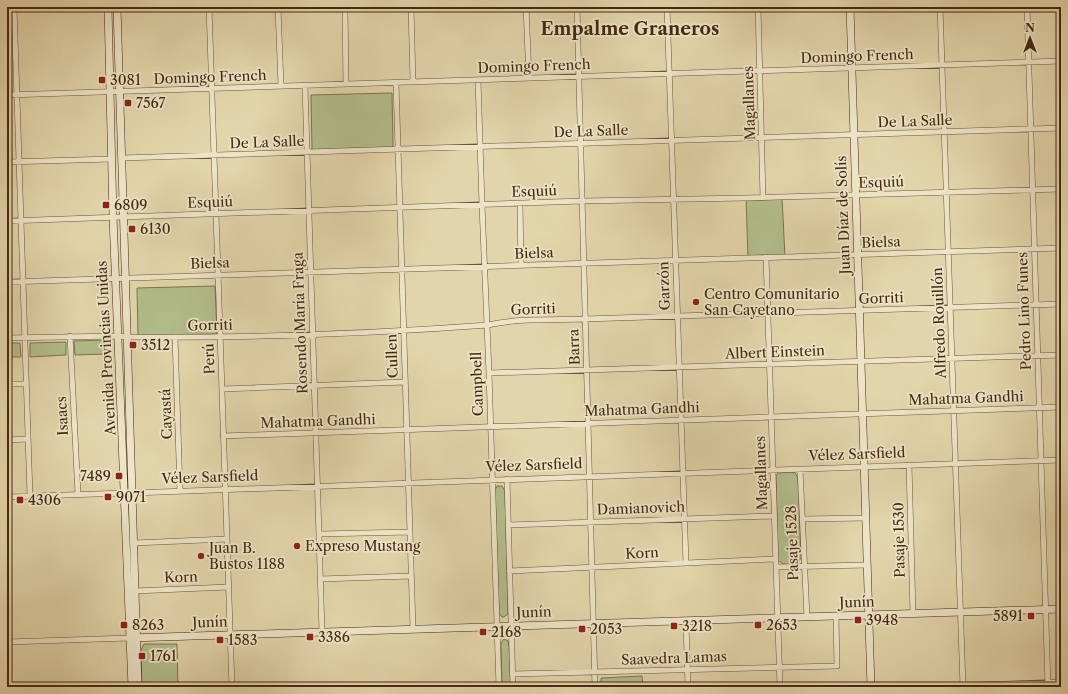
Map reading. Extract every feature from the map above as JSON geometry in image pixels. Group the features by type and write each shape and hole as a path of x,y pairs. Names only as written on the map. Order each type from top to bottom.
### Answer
{"main road":[{"name":"Avenida Provincias Unidas","path":"108,7 113,217 118,336 134,542 136,590 132,687"},
{"name":"Avenida Provincias Unidas","path":"117,7 127,337 129,493 134,637 138,687"},
{"name":"Juan Díaz de Solís","path":"850,7 871,687"},
{"name":"Junín","path":"134,637 1061,609"}],"street":[{"path":"14,7 30,496"},
{"name":"Perú","path":"209,7 232,687"},
{"path":"278,7 281,86"},
{"path":"345,7 346,84"},
{"path":"411,7 413,82"},
{"path":"526,7 528,78"},
{"name":"Barra","path":"577,7 595,687"},
{"name":"Garzón","path":"667,7 686,563"},
{"name":"Magallanes","path":"758,7 763,198"},
{"name":"Alfredo Rouillón","path":"940,7 963,686"},
{"name":"Pedro Lino Funes","path":"1027,7 1048,685"},
{"name":"Domingo French","path":"7,95 1061,61"},
{"name":"Campbell","path":"478,80 484,266 488,325 499,687"},
{"name":"Cullen","path":"396,83 413,629"},
{"name":"Rosendo María Fraga","path":"305,86 322,632"},
{"name":"De La Salle","path":"122,158 1061,128"},
{"path":"7,162 112,159"},
{"name":"Esquiú","path":"7,221 582,201 763,198 1061,189"},
{"path":"520,203 521,265"},
{"name":"Bielsa","path":"7,282 1061,248"},
{"name":"Magallanes","path":"766,258 780,687"},
{"name":"Gorriti","path":"7,338 70,336 220,337 403,331 488,325 500,322 524,320 585,320 1061,304"},
{"name":"Isaacs","path":"70,336 78,494"},
{"name":"Cayastá","path":"175,337 180,491"},
{"name":"Albert Einstein","path":"489,373 1061,355"},
{"path":"222,389 405,382"},
{"path":"7,384 26,384"},
{"name":"Mahatma Gandhi","path":"223,436 1061,407"},
{"path":"7,440 28,439"},
{"name":"Vélez Sarsfield","path":"7,497 1061,460"},
{"name":"Pasaje 1530","path":"910,465 912,614"},
{"name":"Pasaje 1528","path":"800,469 807,617"},
{"path":"507,479 510,626 513,687"},
{"name":"Damianovich","path":"508,524 774,516"},
{"path":"802,519 866,518"},
{"path":"319,534 410,532"},
{"path":"134,542 227,539"},
{"name":"Korn","path":"509,571 775,559"},
{"path":"776,567 867,565"},
{"path":"320,579 411,576"},
{"name":"Korn","path":"136,590 228,587"},
{"name":"Saavedra Lamas","path":"512,674 837,666 836,616"},
{"path":"686,621 688,687"},
{"name":"Junín","path":"7,642 134,637"},
{"path":"919,687 1048,685 1061,682"}],"green space":[{"path":"392,93 393,147 312,150 311,95"},
{"path":"782,197 785,257 748,258 746,198"},
{"path":"215,286 217,334 138,335 137,288"},
{"path":"107,340 107,354 75,355 74,341"},
{"path":"66,342 66,355 30,357 30,343"},
{"path":"7,343 20,343 21,357 7,357"},
{"path":"778,473 795,473 798,478 801,558 797,563 787,565 778,560 776,476"},
{"path":"497,486 502,486 505,491 508,614 504,617 502,617 499,613 495,491"},
{"path":"504,639 508,641 509,646 511,687 502,687 501,643"},
{"path":"144,644 177,644 178,687 142,687 141,650"},
{"path":"642,676 643,687 601,687 601,678"}],"place":[{"name":"3081","path":"102,80"},
{"name":"7567","path":"128,103"},
{"name":"6809","path":"106,205"},
{"name":"6130","path":"132,229"},
{"name":"Centro Comunitario San Cayetano","path":"696,302"},
{"name":"3512","path":"133,345"},
{"name":"7489","path":"119,476"},
{"name":"9071","path":"108,497"},
{"name":"4306","path":"20,500"},
{"name":"Expreso Mustang","path":"297,546"},
{"name":"Juan B. Bustos 1188","path":"201,556"},
{"name":"5891","path":"1031,616"},
{"name":"3948","path":"858,620"},
{"name":"8263","path":"124,625"},
{"name":"2653","path":"758,625"},
{"name":"3218","path":"674,626"},
{"name":"2053","path":"582,629"},
{"name":"2168","path":"483,632"},
{"name":"3386","path":"310,637"},
{"name":"1583","path":"220,640"},
{"name":"1761","path":"142,656"}],"district":[{"name":"Empalme Graneros","path":"630,29"}]}
